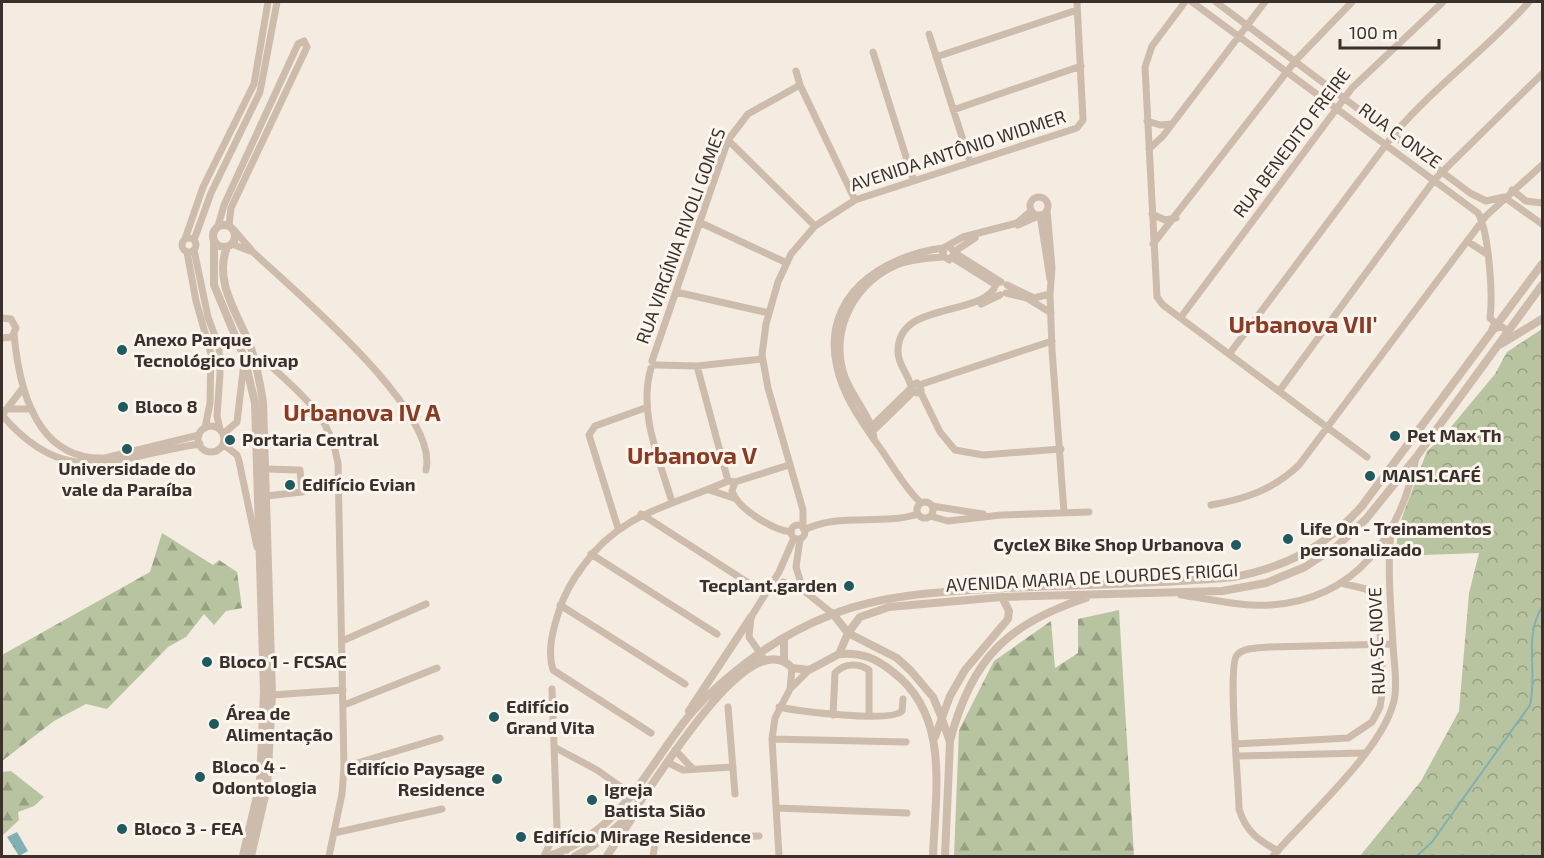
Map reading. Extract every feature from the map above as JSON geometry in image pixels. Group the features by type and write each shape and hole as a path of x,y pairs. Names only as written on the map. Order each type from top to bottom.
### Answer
{"street":[{"path":"259,557 239,461 237,455 223,444 217,416 219,347 208,317 190,251 182,245 203,187 254,84 268,2"},
{"path":"190,251 196,246 194,240 211,193 260,92 277,2"},
{"path":"1185,2 1147,57 1147,121 1156,294 1168,308 1367,457"},
{"name":"RUA C ONZE","path":"1192,2 1435,179 1475,210 1482,221"},
{"name":"RUA C ONZE","path":"1216,2 1483,200 1504,197"},
{"path":"1149,149 1172,124 1264,2"},
{"path":"1153,244 1176,218 1296,60 1352,2"},
{"name":"RUA BENEDITO FREIRE","path":"1181,317 1345,96 1374,64 1443,2"},
{"path":"1230,353 1386,143 1416,109 1495,39 1529,2"},
{"path":"936,57 1077,6"},
{"name":"AVENIDA ANTÔNIO WIDMER","path":"803,590 796,567 798,532 803,510 762,359 769,313 778,282 787,263 815,226 855,200 913,179 1077,128 1083,120 1077,6"},
{"path":"929,34 970,162"},
{"path":"243,856 256,807 262,752 264,692 259,557 259,403 258,369 227,294 223,278 232,228 231,208 307,47 304,41 298,44 224,205 219,226 214,231 214,285 244,357 259,403 265,469 272,695 267,787 251,856"},
{"path":"873,52 913,179"},
{"path":"953,110 1080,66"},
{"path":"796,71 800,86 855,200"},
{"path":"1280,390 1435,179 1542,74"},
{"name":"RUA VIRGÍNIA RIVOLI GOMES","path":"672,502 645,408 646,383 728,140 748,114 800,86"},
{"path":"1147,121 1160,125 1172,124"},
{"path":"728,140 815,226"},
{"path":"1210,506 1242,499 1273,486 1299,465 1482,221 1504,197 1542,165"},
{"path":"1512,190 1526,201 1542,203"},
{"path":"1504,197 1542,224"},
{"path":"1001,515 963,513 921,503 905,486 847,396 837,369 835,337 839,317 854,291 878,269 907,255 946,247 963,237 1017,223 1039,213"},
{"path":"871,432 841,364 841,335 848,309 860,293 879,275 902,263 955,254 976,237 1030,222 1039,213"},
{"path":"1039,213 1052,268 1050,279 1052,341 1064,512"},
{"path":"1152,214 1165,220 1176,218"},
{"path":"1482,221 1492,296 1486,342"},
{"path":"699,222 787,263"},
{"path":"219,226 232,228 253,252 382,377 422,439 428,457 426,470"},
{"path":"185,239 194,240"},
{"path":"214,241 220,246 230,245 253,252"},
{"path":"1467,241 1487,254"},
{"path":"946,247 1001,288 1027,298 1051,313"},
{"path":"943,257 946,247"},
{"path":"2,318 14,322 16,328 15,348 30,409 48,437 59,447 89,458 105,458 199,435 205,428 210,403 212,354 196,300 190,251"},
{"name":"AVENIDA MARIA DE LOURDES FRIGGI","path":"549,856 567,850 603,828 633,795 685,721 710,694 784,638 833,614 884,599 935,592 1234,577 1292,560 1328,538 1353,516 1486,342 1492,328 1542,264"},
{"name":"AVENIDA MARIA DE LOURDES FRIGGI","path":"838,654 848,633 864,614 889,607 1002,597 1222,591 1279,579 1316,561 1356,530 1417,456 1542,285"},
{"path":"1050,294 1034,297 1001,288 983,299 915,321 903,332 897,354 940,432 955,450 982,455 1061,449"},
{"path":"676,292 769,313"},
{"path":"1490,318 1495,323 1492,328"},
{"path":"1498,346 1542,319"},
{"path":"1492,328 1502,327 1508,331"},
{"path":"14,334 4,339 15,348"},
{"path":"871,432 915,387 1052,341"},
{"path":"222,432 237,422 244,357"},
{"path":"653,365 697,366 762,359"},
{"path":"697,366 732,483 734,498"},
{"path":"272,367 319,412 331,433 336,450 344,767 328,856"},
{"path":"23,388 2,415 29,443 63,459 89,465 106,464 200,444"},
{"path":"618,528 590,435 595,426 645,408"},
{"path":"8,409 30,409"},
{"path":"205,428 213,426 222,432"},
{"path":"199,435 200,444 205,450 213,452 223,444"},
{"path":"1169,593 1272,605 1306,598 1341,584 1366,563 1391,532 1410,489 1417,456"},
{"path":"651,734 555,673 550,650 561,605 574,579 591,554 618,528 641,514 707,490 789,465"},
{"path":"265,469 300,470 302,492 266,496"},
{"path":"707,490 734,498 777,528 798,532 823,523 903,518 918,514"},
{"path":"921,503 917,508 918,514 923,518 930,516 948,521 1001,515 1089,512"},
{"path":"930,516 932,506"},
{"path":"641,514 750,584"},
{"path":"685,721 691,707 768,592 798,532"},
{"name":"RUA SC NOVE","path":"1275,854 1328,798 1386,725 1395,693 1389,549 1391,532"},
{"path":"591,554 717,634"},
{"path":"768,592 783,582 803,590 833,614 848,633 877,647"},
{"path":"1236,744 1348,738 1357,734 1376,717 1383,693 1379,609 1374,596 1360,586 1341,584"},
{"path":"945,856 950,742 968,685 1004,640 1049,611 1092,596"},
{"path":"933,856 934,740 950,696 979,650 1008,619 1009,611 1002,597"},
{"path":"342,641 426,604"},
{"path":"561,605 685,684"},
{"path":"752,617 750,637 761,656 784,660 792,668 809,670"},
{"path":"856,622 861,636 904,664 933,697 950,742"},
{"path":"784,638 784,660"},
{"path":"1275,854 1244,824 1239,809 1238,756 1232,682 1237,654 1251,649 1269,647 1393,644"},
{"path":"779,856 772,739 779,707 790,689 809,670 838,654 869,656 900,676 920,702 934,740"},
{"name":"AVENIDA MARIA DE LOURDES FRIGGI","path":"641,801 675,750 717,698 761,656"},
{"path":"833,715 835,673 846,665 861,666 869,670 869,715"},
{"path":"344,705 437,668"},
{"path":"790,689 792,668"},
{"path":"552,689 557,829 567,850 575,856 596,845 641,801"},
{"path":"272,695 343,690"},
{"path":"933,697 950,696"},
{"path":"779,707 833,715 899,715 904,708 903,699"},
{"path":"728,707 735,794"},
{"path":"1376,717 1386,725"},
{"path":"344,767 440,738"},
{"path":"772,739 906,742"},
{"path":"554,747 597,770 641,801"},
{"path":"675,750 693,769"},
{"path":"1238,756 1364,753"},
{"path":"667,762 683,770 733,766"},
{"path":"608,856 641,801"},
{"path":"776,808 906,813"},
{"path":"334,832 442,809"},
{"path":"544,856 557,829"},
{"path":"653,856 655,843 664,839 759,836"}],"green space":[{"path":"1542,329 1542,856 1360,856 1421,781 1459,711 1469,593 1479,553 1396,556 1398,528 1427,451 1441,439 1495,374 1507,352"},
{"path":"162,533 213,565 219,560 237,572 242,608 226,611 214,625 204,614 186,637 168,647 107,709 86,704 54,721 2,761 2,655 150,572"},
{"path":"1119,610 1134,856 954,856 959,730 994,661 1051,621 1055,668 1078,653 1078,619"},
{"path":"11,771 44,797 34,806 18,812 19,820 2,836 2,772"}],"water":[{"path":"17,832 28,851 19,856 7,837"}],"waterway":[{"path":"1417,856 1432,842 1530,705 1533,680 1533,631 1542,607"}],"place":[{"name":"Anexo Parque Tecnológico Univap","path":"122,350"},
{"name":"Bloco 8","path":"123,407"},
{"name":"Pet Max Th","path":"1395,436"},
{"name":"Portaria Central","path":"230,440"},
{"name":"Universidade do vale da Paraíba","path":"127,449"},
{"name":"MAIS1.CAFÉ","path":"1370,476"},
{"name":"Edifício Evian","path":"290,485"},
{"name":"Life On - Treinamentos personalizado","path":"1288,539"},
{"name":"CycleX Bike Shop Urbanova","path":"1236,545"},
{"name":"Tecplant.garden","path":"849,586"},
{"name":"Bloco 1 - FCSAC","path":"207,662"},
{"name":"Edifício Grand Vita","path":"494,717"},
{"name":"Área de Alimentação","path":"214,724"},
{"name":"Bloco 4 - Odontologia","path":"200,777"},
{"name":"Edifício Paysage Residence","path":"497,779"},
{"name":"Igreja Batista Sião","path":"592,800"},
{"name":"Bloco 3 - FEA","path":"122,829"},
{"name":"Edifício Mirage Residence","path":"521,837"}],"district":[{"name":"Urbanova VII'","path":"1303,325"},
{"name":"Urbanova IV A","path":"362,413"},
{"name":"Urbanova V","path":"692,456"}]}
